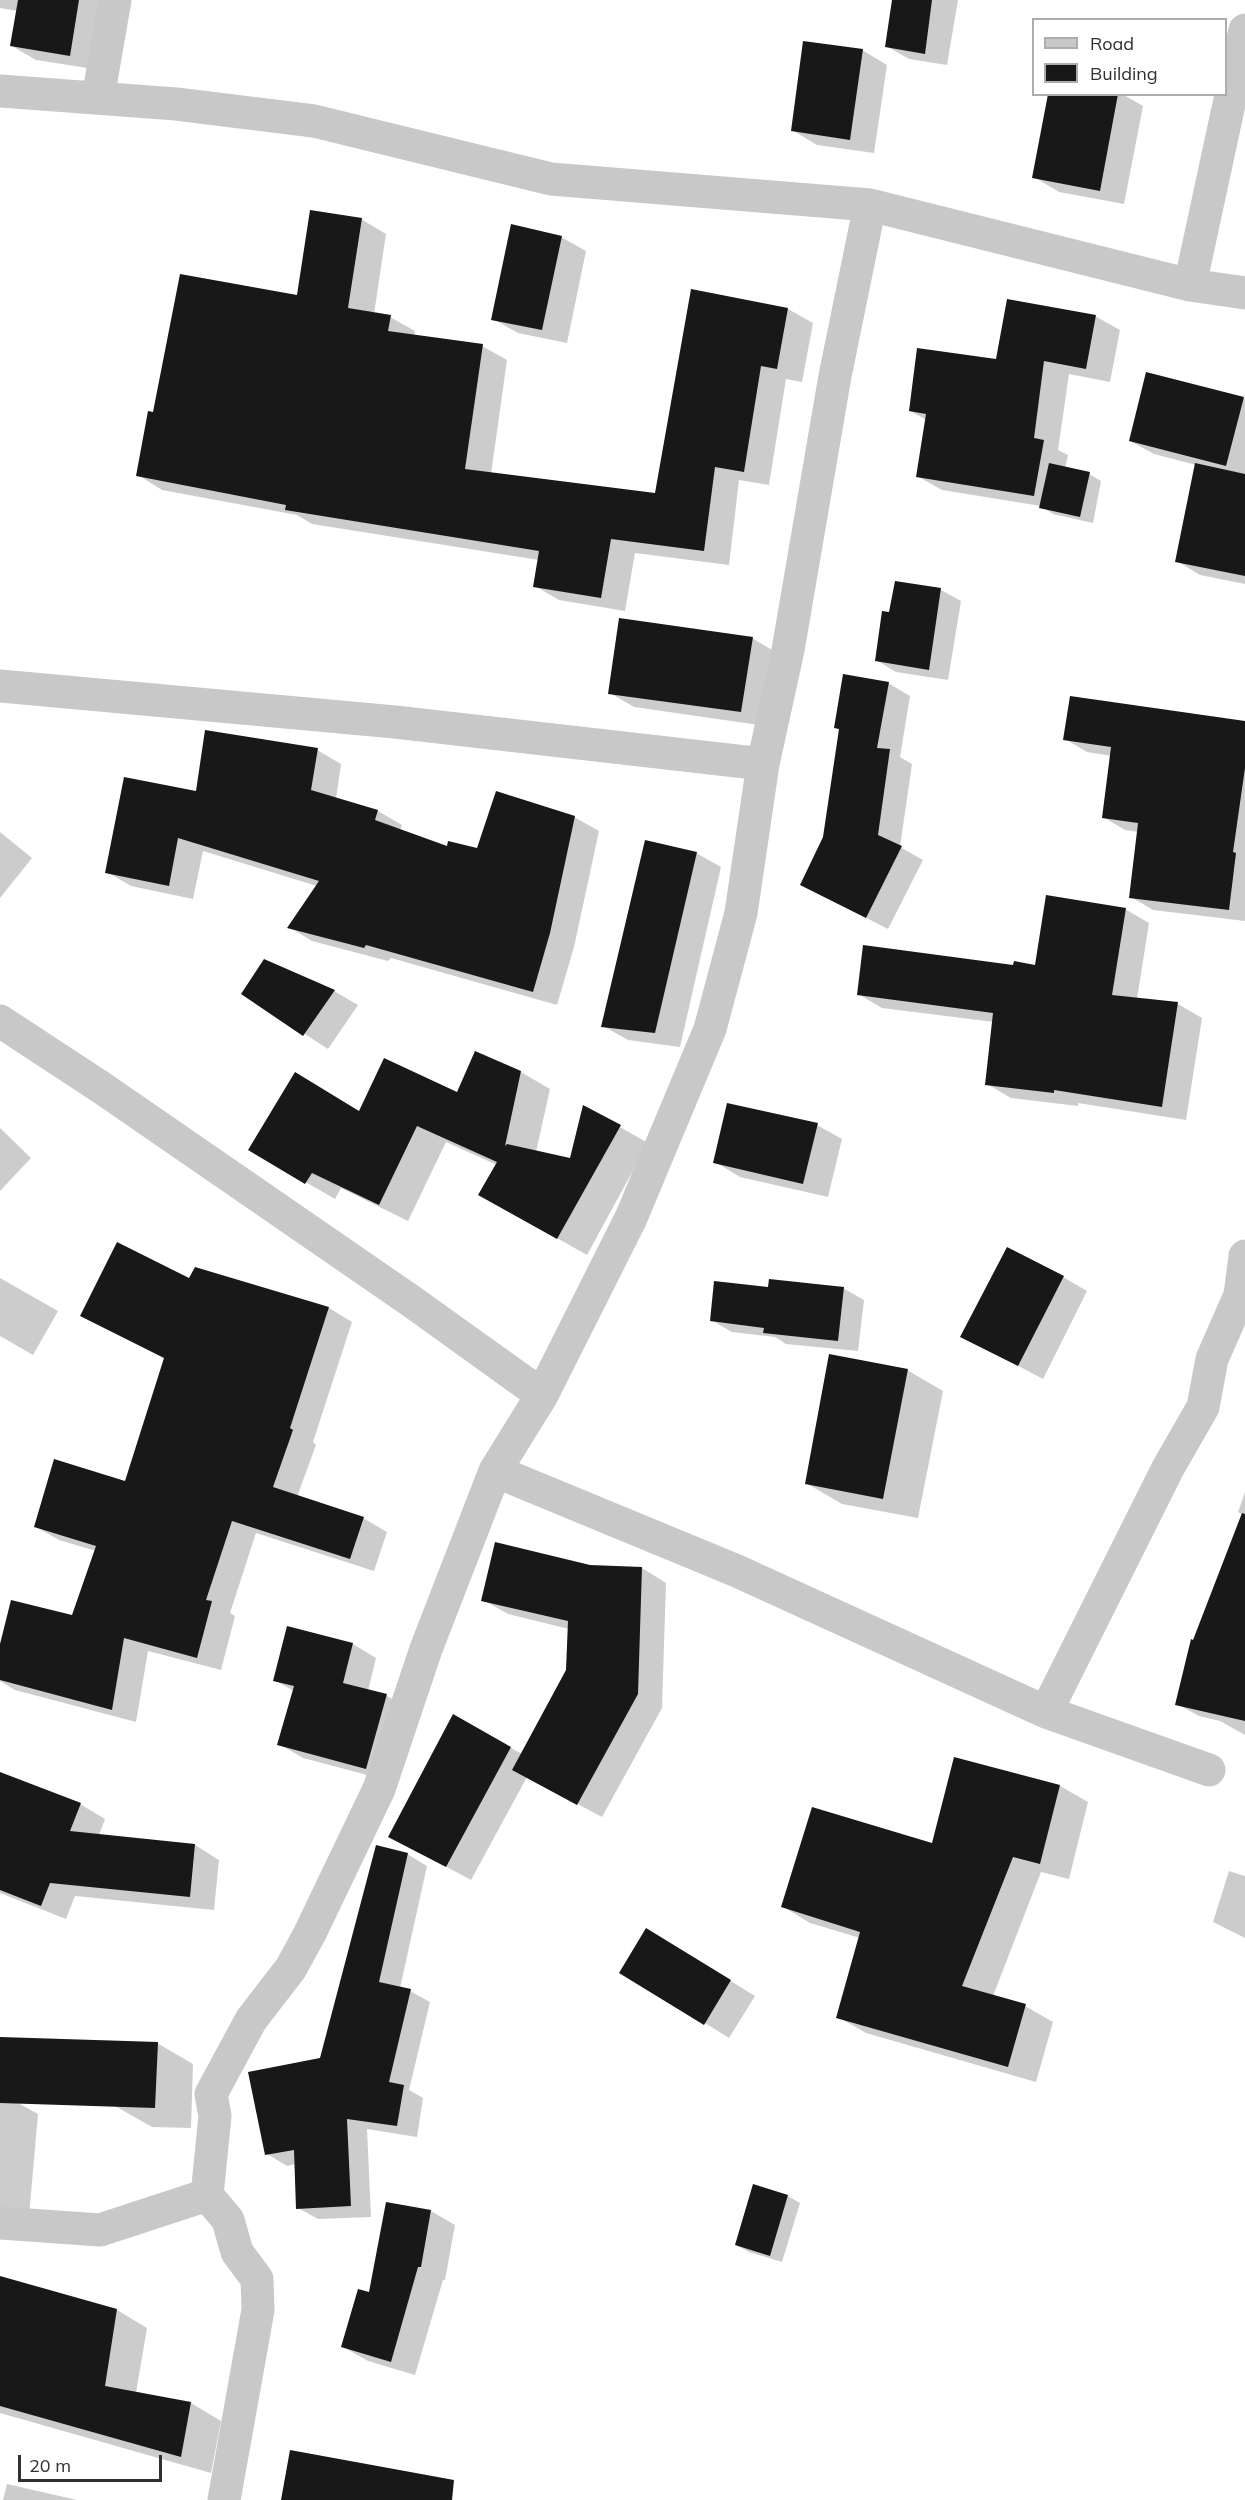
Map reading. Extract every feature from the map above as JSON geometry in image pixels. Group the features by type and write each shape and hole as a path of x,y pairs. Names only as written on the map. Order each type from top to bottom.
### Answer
{"street":[{"path":"98,98 115,0"},
{"path":"1190,285 1245,30"},
{"path":"0,91 176,104 314,121 551,180 870,205 1190,285 1245,293"},
{"path":"224,2500 258,2310 257,2278 237,2252 228,2220 207,2195 215,2116 211,2094 251,2020 296,1959 379,1790 426,1649 495,1471 542,1395 631,1218 710,1029 741,913 763,764 788,650 835,376 870,205"},
{"path":"0,686 384,720 763,764"},
{"path":"0,1021 102,1088 411,1301 542,1395"},
{"path":"1047,1712 1168,1468 1203,1407 1212,1359 1240,1295 1245,1256"},
{"path":"495,1471 737,1571 1047,1712 1209,1770"},
{"path":"0,2223 100,2230 207,2195"}],"building":[{"path":"18,0 79,0 70,56 10,46"},
{"path":"892,0 932,0 925,54 885,47"},
{"path":"803,41 863,49 850,140 791,131"},
{"path":"1048,96 1118,96 1100,191 1032,178"},
{"path":"310,210 362,218 348,308 391,315 388,331 483,344 465,469 655,493 691,289 788,308 777,369 761,366 744,472 715,467 704,551 611,539 601,598 533,587 539,551 285,510 286,505 136,476 148,411 153,412 180,274 297,295"},
{"path":"511,224 562,236 542,330 491,320"},
{"path":"1007,299 1096,315 1086,369 1044,361 1034,438 1044,440 1034,496 916,477 926,414 909,411 917,348 996,359"},
{"path":"1146,372 1244,397 1226,466 1129,441"},
{"path":"1049,463 1090,472 1080,517 1039,508"},
{"path":"1195,463 1245,474 1245,576 1175,562"},
{"path":"895,581 941,588 929,670 875,661 882,611 889,612"},
{"path":"619,618 753,637 741,712 608,694"},
{"path":"843,674 889,682 877,748 890,749 878,835 902,846 866,918 800,885 823,837 839,729 834,728"},
{"path":"1070,696 1245,721 1245,768 1233,852 1236,853 1229,910 1129,898 1138,823 1102,818 1111,747 1063,740"},
{"path":"205,730 318,748 311,790 378,810 375,820 447,846 448,841 477,848 496,791 575,816 550,933 533,992 366,945 364,948 287,928 319,881 178,838 169,886 105,873 124,777 196,791"},
{"path":"645,840 697,852 655,1033 601,1027"},
{"path":"1046,895 1126,908 1112,995 1178,1002 1162,1107 1054,1090 1054,1093 985,1085 993,1013 857,995 863,945 1013,965 1014,961 1035,965"},
{"path":"264,959 335,990 303,1036 241,994"},
{"path":"475,1051 521,1071 505,1146 507,1144 570,1158 583,1105 621,1125 557,1239 478,1195 497,1162 417,1126 379,1205 312,1173 305,1184 248,1150 295,1072 359,1111 384,1058 457,1092"},
{"path":"727,1103 818,1123 803,1184 713,1163"},
{"path":"117,1242 189,1278 195,1267 329,1307 290,1428 293,1430 273,1487 364,1517 350,1559 232,1521 206,1600 212,1601 197,1658 124,1638 112,1710 0,1680 0,1644 11,1600 72,1615 96,1546 34,1527 54,1459 125,1481 164,1358 80,1316"},
{"path":"1007,1247 1064,1276 1018,1366 960,1337"},
{"path":"769,1279 844,1287 838,1341 763,1333 764,1328 710,1321 714,1281 768,1287"},
{"path":"829,1354 908,1369 883,1499 805,1484"},
{"path":"1242,1513 1245,1514 1245,1721 1175,1705 1191,1639 1193,1640"},
{"path":"495,1542 590,1565 642,1567 638,1694 577,1805 512,1770 566,1670 568,1621 481,1601"},
{"path":"287,1626 353,1643 343,1683 387,1694 366,1769 277,1745 294,1686 273,1681"},
{"path":"453,1714 511,1747 446,1867 388,1837"},
{"path":"954,1757 1060,1785 1040,1864 1013,1857 962,1986 1026,2004 1008,2067 836,2018 860,1932 781,1907 812,1807 932,1843"},
{"path":"0,1772 81,1803 70,1831 195,1844 190,1897 50,1883 41,1906 0,1890"},
{"path":"376,1845 408,1853 379,1982 411,1989 389,2082 404,2085 397,2126 347,2119 351,2206 296,2209 294,2150 265,2155 248,2072 320,2058"},
{"path":"646,1928 731,1980 704,2025 619,1973"},
{"path":"0,2037 158,2042 155,2108 0,2103"},
{"path":"753,2184 788,2195 770,2256 735,2245"},
{"path":"386,2202 431,2210 421,2267 418,2267 391,2362 341,2347 358,2289 369,2292"},
{"path":"0,2276 117,2309 105,2386 191,2402 181,2457 0,2406"},
{"path":"290,2450 454,2480 452,2500 281,2500"}]}
